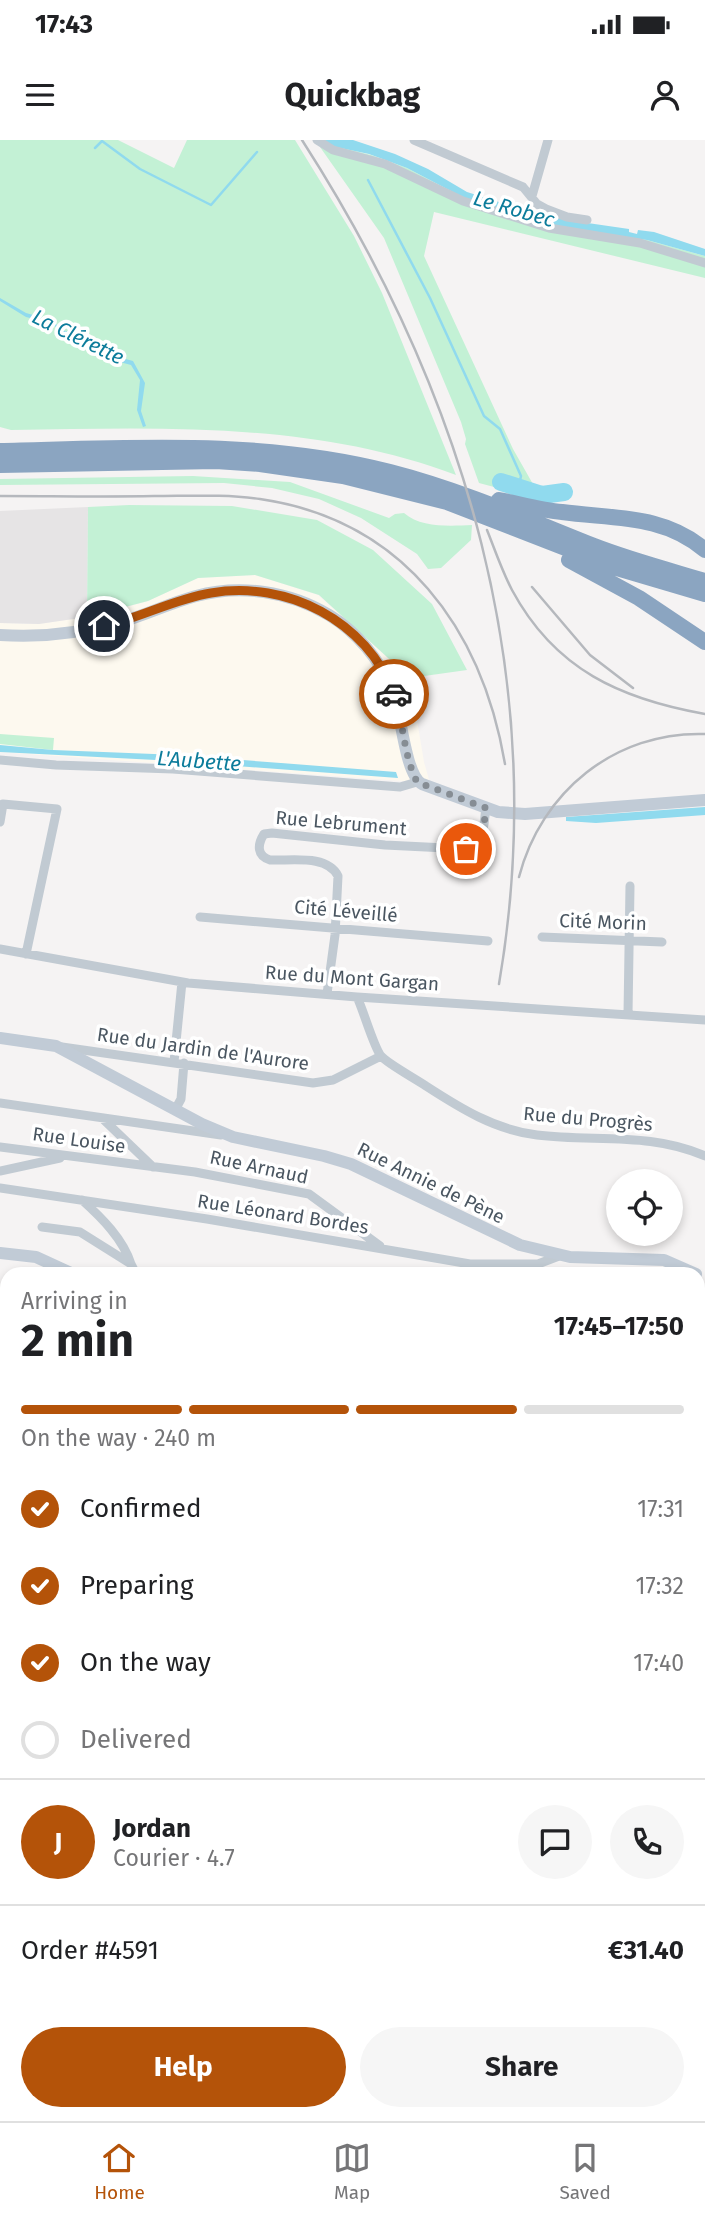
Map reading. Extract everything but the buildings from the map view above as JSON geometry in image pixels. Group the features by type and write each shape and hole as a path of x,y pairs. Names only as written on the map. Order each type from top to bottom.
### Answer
{"highway":[{"path":"0,451 176,447 257,450 348,463 705,581"},
{"path":"4,466 172,461 260,464 354,478 451,497 563,513 620,516 653,522 679,532 705,550"},
{"path":"451,497 617,568 705,594"},
{"path":"451,497 499,530 584,566 639,598 705,642"}],"street":[{"path":"317,140 333,150 384,164 463,201 549,228 640,243 705,263"},
{"path":"414,140 523,187 537,204 546,209 567,217 587,220"},
{"path":"532,196 548,140"},
{"path":"0,635 49,636 104,626 213,592 253,591 293,599 318,609 350,630 379,664 397,703 410,768 417,782"},
{"path":"0,760 173,769 400,786 417,782 486,808 525,814 705,800"},
{"path":"0,822 3,804 57,809 26,954"},
{"name":"Rue Lebrument","path":"327,994 335,935 338,876 328,864 318,861 263,858 259,850 264,834 272,832 385,845 466,849 477,845 481,837 486,808"},
{"path":"628,1014 630,886"},
{"name":"Cité Léveillé","path":"200,917 488,941"},
{"name":"Cité Morin","path":"542,937 662,942"},
{"name":"Rue du Mont Gargan","path":"0,949 182,982 357,997 705,1020"},
{"path":"175,1110 181,1099 179,1062 182,982"},
{"path":"357,997 381,1056"},
{"name":"Rue Annie de Pène","path":"0,1038 56,1046 175,1110 233,1137 351,1164 503,1239 559,1256 664,1260 679,1267"},
{"name":"Rue du Jardin de l'Aurore","path":"56,1046 313,1083 333,1080 381,1056"},
{"name":"Rue du Progrès","path":"381,1056 454,1104 504,1128 537,1135 653,1141 684,1147 705,1156"},
{"path":"0,1103 233,1137"},
{"path":"103,1119 153,1167"},
{"name":"Rue Louise","path":"0,1147 153,1167"},
{"path":"0,1171 65,1157"},
{"name":"Rue Arnaud","path":"153,1167 195,1172 309,1194 383,1249"},
{"name":"Rue Léonard Bordes","path":"0,1188 470,1264 538,1264 559,1256"},
{"path":"82,1200 97,1213 126,1249 132,1267"},
{"path":"42,1227 80,1233 131,1264"},
{"path":"0,1253 36,1257 58,1267"}],"shaded area":[{"path":"88,507 87,617 39,624 0,623 0,511"},
{"path":"255,575 318,595 410,678 430,783 0,752 0,623 39,624 101,614 148,601 198,578"}],"green space":[{"path":"0,140 118,140 174,168 187,140 295,140 354,236 382,293 456,475 402,457 292,437 180,429 11,430 0,427"},
{"path":"331,145 407,168 466,199 647,240 705,256 705,278 434,212 424,256 513,449 542,500 479,483 465,444 461,422 384,238 320,147"},
{"path":"193,476 290,482 389,518 404,513 427,524 472,525 471,540 441,568 428,569 417,554 361,518 319,499 272,488 224,483 0,485 0,479"},
{"path":"232,506 317,520 373,550 432,604 467,670 410,678 319,595 255,575 198,578 148,601 87,617 88,507"},
{"path":"0,734 54,738 53,750 0,744"}],"water":[{"name":"Le Robec","path":"322,140 353,140 428,169 467,192 567,220 629,229 629,232 637,234 638,230 654,232 705,249 705,256 647,240 567,229 541,222 466,199 407,168 369,154 336,147"},
{"path":"0,298 26,313 51,320 63,330 106,347 118,357 133,361 145,383 141,411 146,426 143,427 137,410 140,380 131,365 116,361 105,350 62,332 51,323 26,317 0,301"},
{"name":"L'Aubette","path":"0,745 179,755 396,772 398,778 156,760 0,752"},
{"path":"705,807 705,815 596,823 566,821 566,817"}],"waterway":[{"path":"95,148 102,141 140,169 211,205 257,152"},
{"path":"368,180 430,298 484,416 500,429 521,476 518,489"},
{"name":"La Clérette","path":"501,482 542,495 564,492"}],"railway":[{"path":"302,140 360,237 409,337 450,439 482,544 503,651 513,760 512,871 499,984"},
{"path":"0,496 247,497 311,511 356,530 395,556 428,589 455,626 477,669 494,715 505,764"},
{"path":"487,530 508,583 529,618 548,641 570,660 593,676 645,700 705,714"},
{"path":"532,587 590,655 633,688"},
{"path":"519,877 530,846 545,818 586,772 641,743 672,736 705,734"}],"way so far":[{"path":"394,694 408,763 417,782 486,808 481,837 477,845 466,849"}],"route":[{"path":"104,626 213,592 239,590 281,595 318,609 350,630 379,664 394,694"}]}
